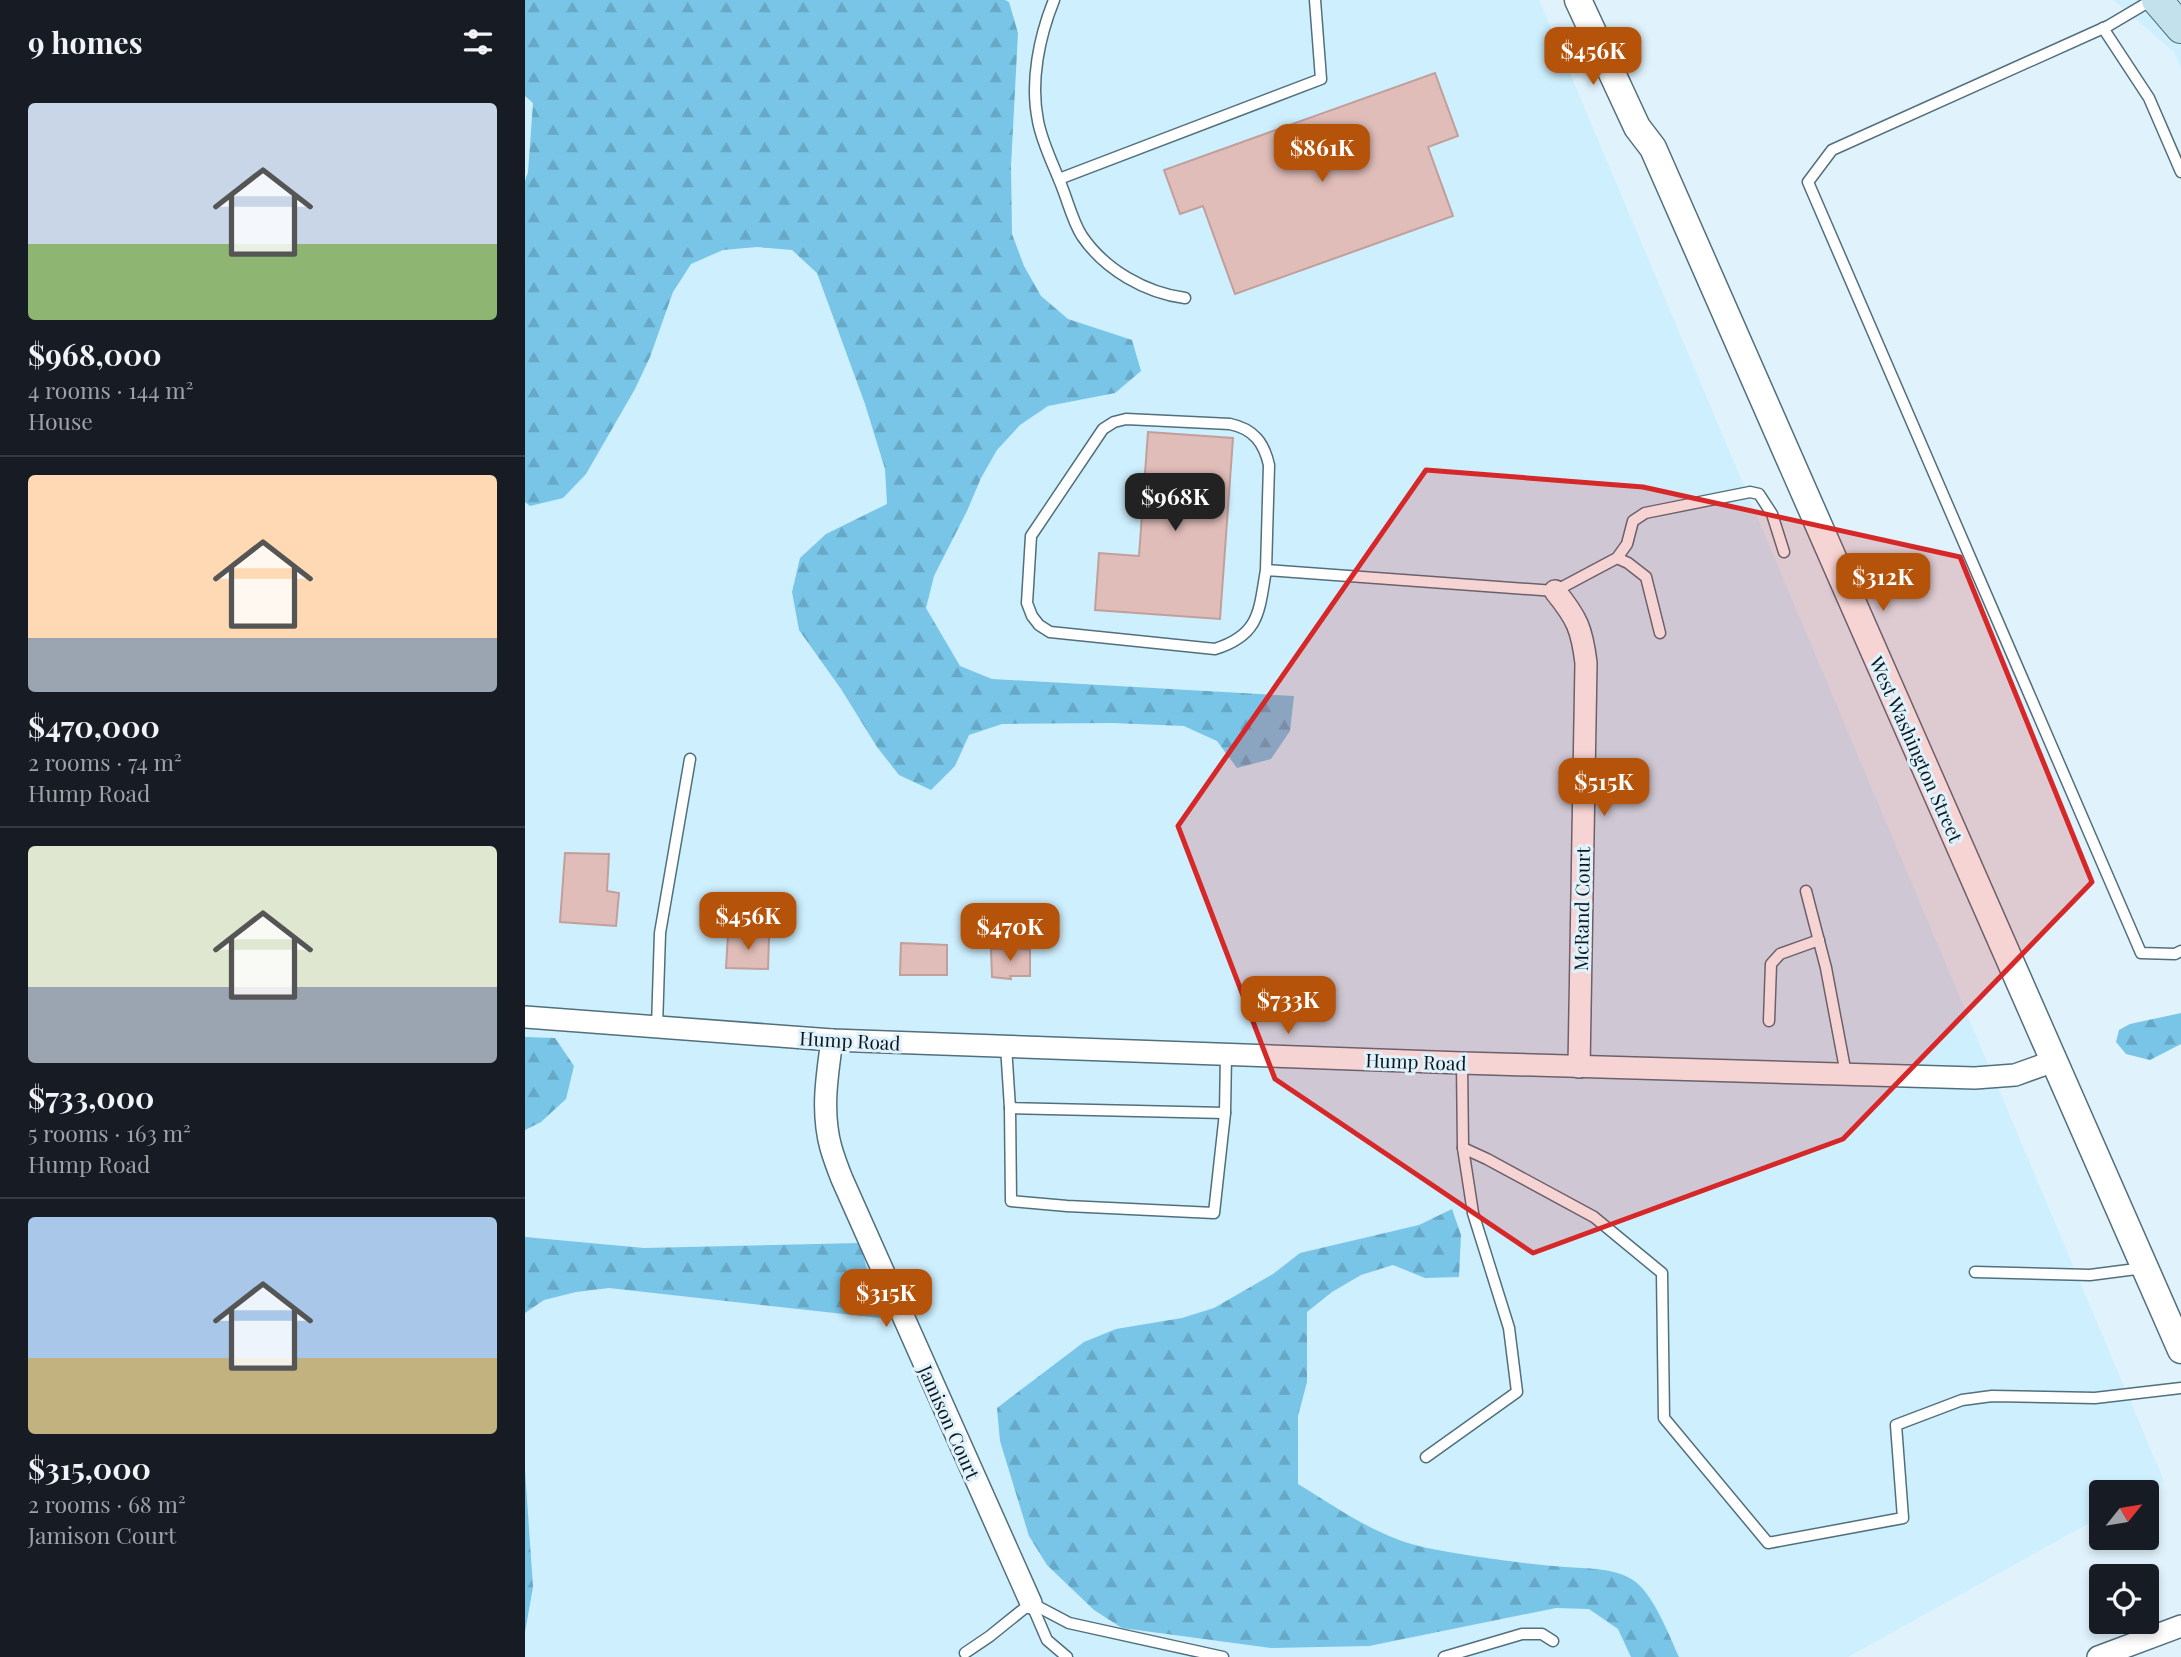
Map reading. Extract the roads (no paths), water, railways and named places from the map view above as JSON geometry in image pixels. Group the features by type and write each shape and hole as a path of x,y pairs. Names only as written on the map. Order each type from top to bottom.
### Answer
{"main road":[{"path":"2157,0 2181,28"}],"street":[{"name":"West Washington Street","path":"1578,0 1637,127 1653,148"},
{"name":"West Washington Street","path":"1598,0 1647,122 1653,148 1668,183 2181,1350"},
{"name":"McRand Court","path":"1555,591 1574,615 1583,638 1586,663 1579,1067"},
{"name":"Hump Road","path":"525,1017 832,1040 1579,1067 1975,1078 2014,1075 2054,1061"},
{"name":"Jamison Court","path":"832,1040 825,1086 825,1117 831,1148 1031,1603"},
{"path":"2098,1657 2178,1628"}],"lane":[{"path":"1054,0 1045,21 1039,53 1036,86 1038,121 1081,235 1098,255 1125,276 1148,289 1185,298"},
{"path":"1059,179 1321,79 1315,0"},
{"path":"2152,0 2103,28 1832,150 1808,182 2141,953 2175,954 2181,951"},
{"path":"2103,28 2149,98 2181,172"},
{"path":"1126,419 1230,424 1243,426 1257,436 1266,449 1269,465 1266,570 1259,612 1248,632 1232,644 1215,649 1050,632 1039,625 1027,603 1031,536 1103,429 1126,419"},
{"path":"1266,570 1555,591 1618,558 1627,544 1633,521 1645,513 1750,492 1759,494 1772,514 1784,552"},
{"path":"1618,558 1646,578 1660,633"},
{"path":"657,1027 660,933 690,759"},
{"path":"1806,891 1819,940 1846,1074"},
{"path":"1769,1021 1771,964 1780,954 1819,940"},
{"path":"1006,1046 1011,1201 1215,1213 1225,1114 1226,1054"},
{"path":"1426,1457 1517,1392 1509,1328 1473,1213 1463,1148 1462,1063"},
{"path":"1010,1108 1225,1114"},
{"path":"1463,1148 1594,1217 1662,1273 1664,1418 1767,1543 1903,1518 1896,1425 1962,1400 1992,1396 2095,1398 2181,1388"},
{"path":"1975,1272 2090,1275 2144,1268"},
{"path":"965,1653 1031,1603"},
{"path":"1031,1603 1047,1640 1067,1657"},
{"path":"1031,1603 1069,1623 1223,1657"},
{"path":"1444,1657 1522,1634 1542,1634 1553,1641"}]}
